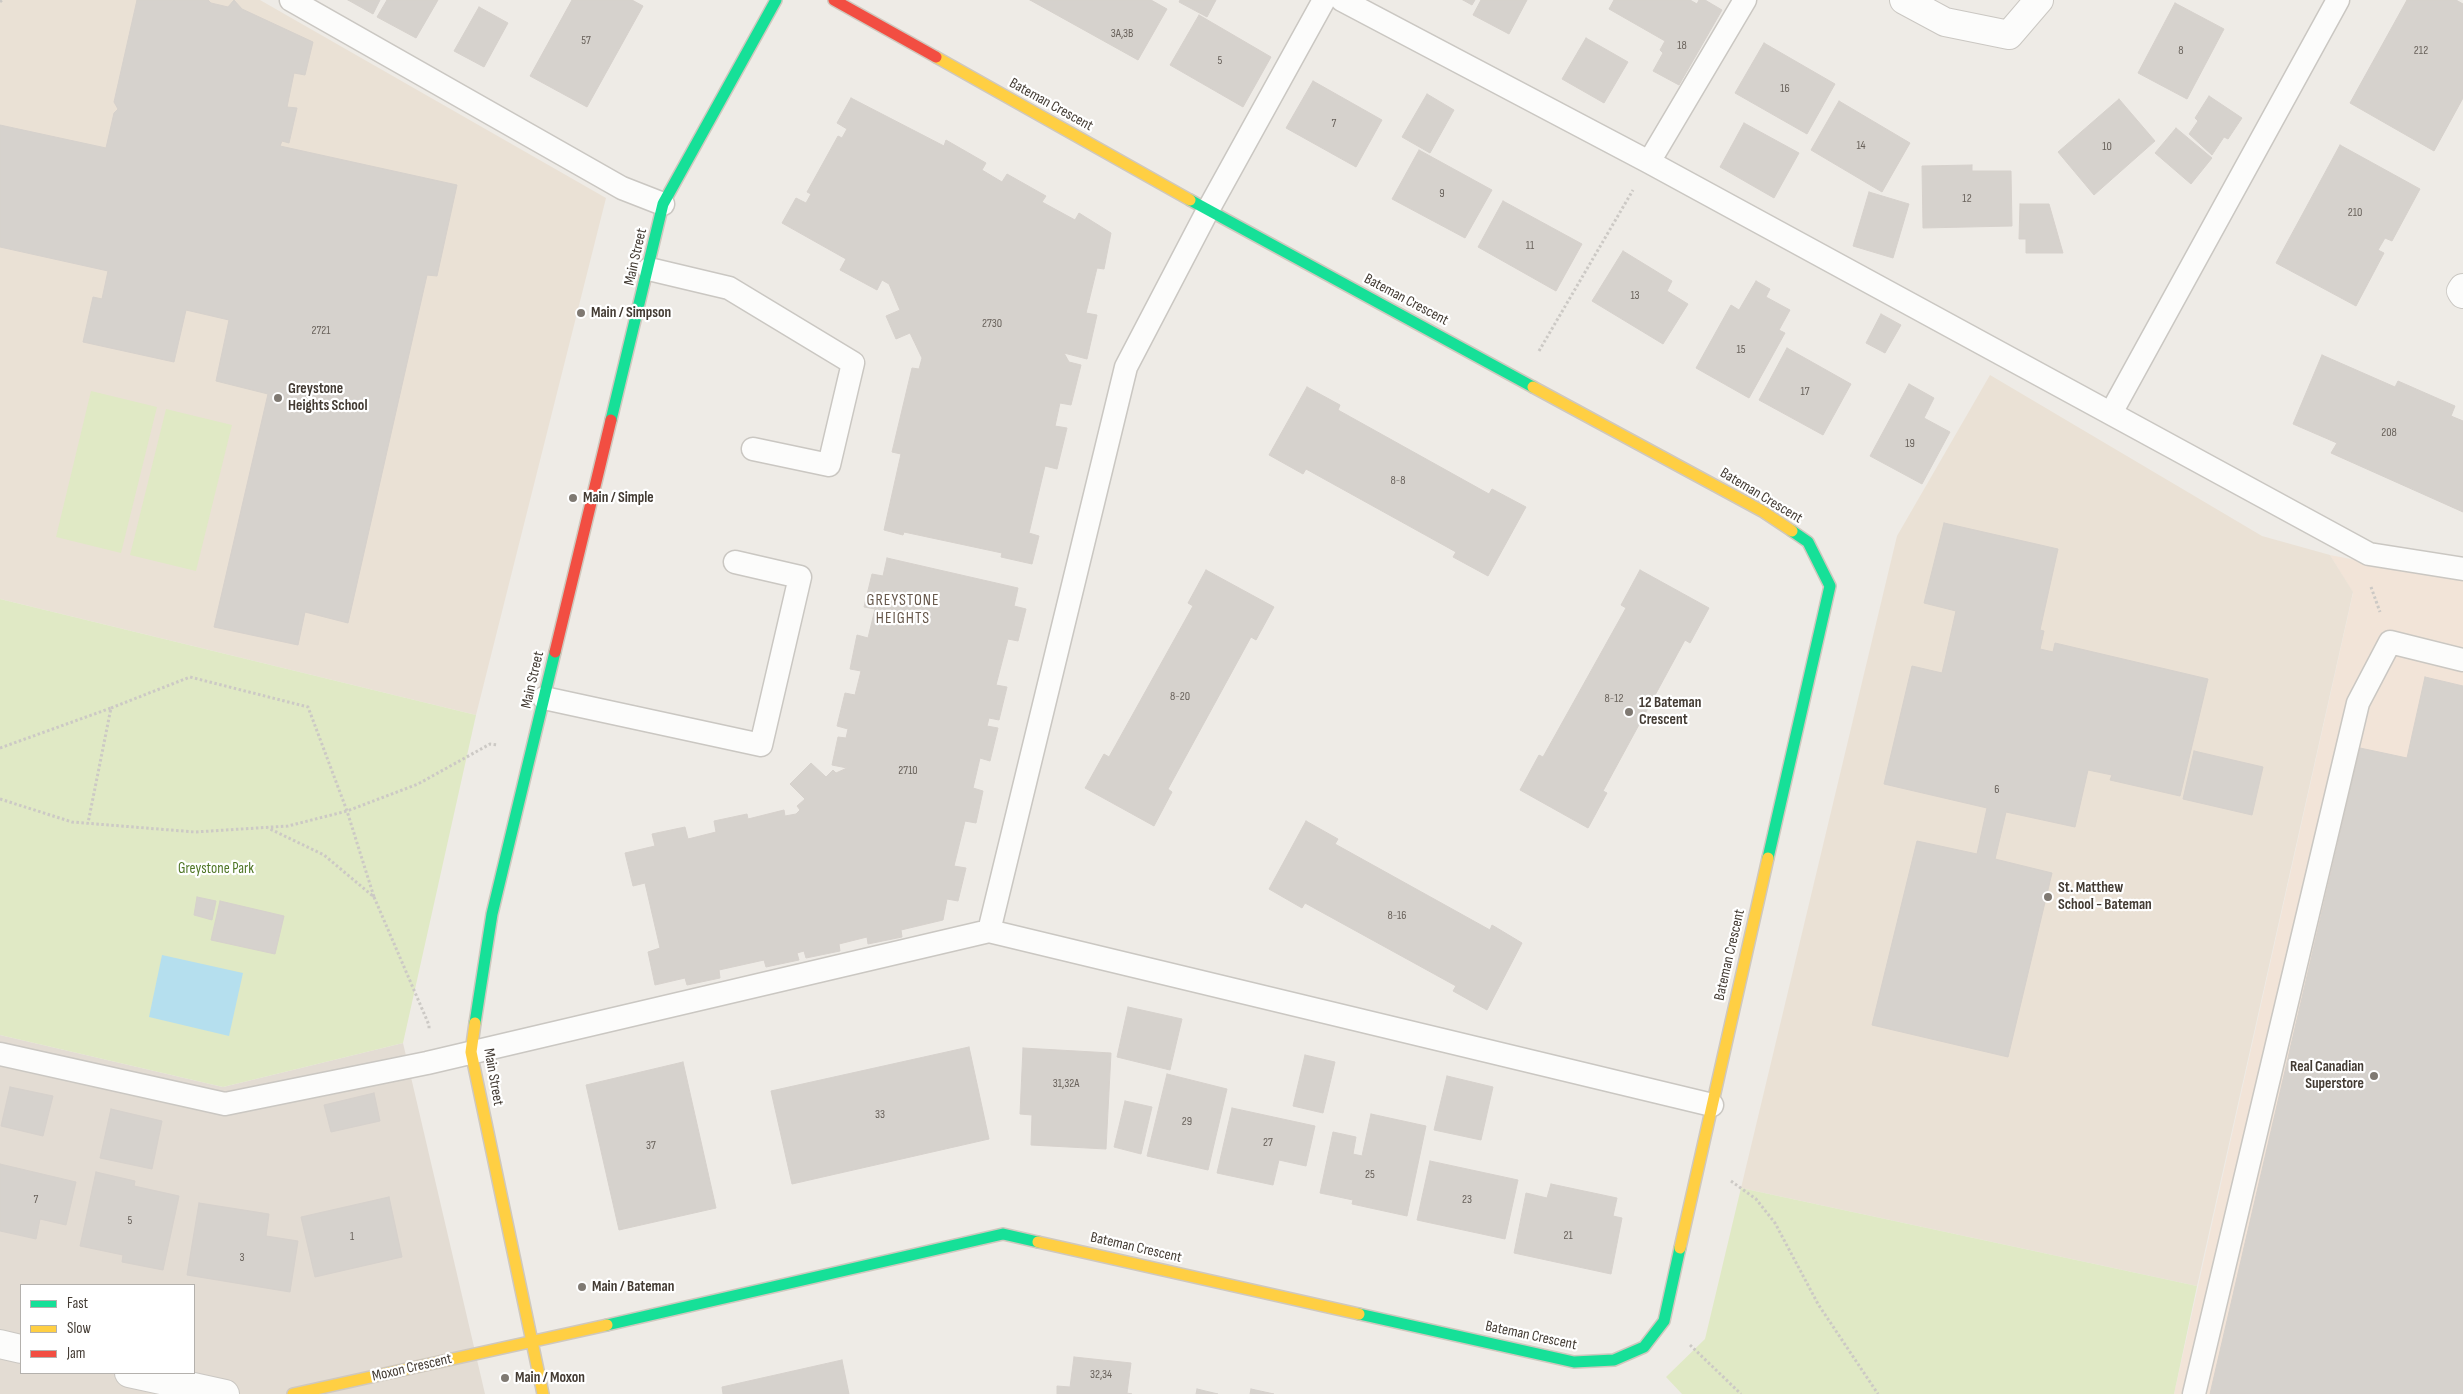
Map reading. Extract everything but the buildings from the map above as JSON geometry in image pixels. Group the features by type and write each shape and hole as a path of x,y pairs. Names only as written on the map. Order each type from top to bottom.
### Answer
{"street":[{"name":"Main Street","path":"543,1394 471,1052 492,914 649,269 663,204 776,0"},
{"name":"Bateman Crescent","path":"532,1340 1003,1234 1574,1362 1614,1360 1644,1348 1664,1320 1830,586 1808,542 1746,501 1208,210 834,0"},
{"path":"1904,0 1945,22 2009,35 2039,0"},
{"path":"2463,288 2461,291 2463,294"},
{"name":"Moxon Crescent","path":"293,1394 426,1366 532,1340"},
{"path":"0,1344 20,1349"},
{"path":"133,1374 225,1394"}],"lane":[{"path":"291,0 622,188 663,204"},
{"path":"989,931 1126,368 1208,210 1324,0"},
{"path":"1342,0 1649,162 2369,554 2463,568"},
{"path":"1649,162 1745,0"},
{"path":"2111,413 2338,0"},
{"path":"649,269 729,288 853,362 829,466 752,449"},
{"path":"544,698 761,745 800,576 735,562"},
{"path":"2194,1394 2358,703 2390,642 2463,660"},
{"path":"0,1054 226,1104 427,1063 989,931 1712,1104"}],"path":[{"path":"1538,353 1649,162"},
{"path":"2369,554 2371,587 2390,642"},
{"path":"0,748 190,677 308,707 347,811 374,897 429,1025 427,1063"},
{"path":"88,823 111,708"},
{"path":"0,799 72,822 195,832 288,826 347,811 418,784 490,744"},
{"path":"267,827 324,855 374,897"},
{"path":"1725,1178 1756,1199 1775,1223 1818,1304 1878,1394"},
{"path":"1685,1340 1741,1394"}],"shaded area":[{"name":"Greystone Heights School","path":"0,0 260,0 606,198 476,715 0,599"},
{"name":"St. Matthew School - Bateman","path":"1990,375 2262,536 2330,555 2353,592 2197,1286 1741,1188 1897,536"},
{"name":"Real Canadian Superstore","path":"2330,555 2463,581 2463,1394 2174,1394 2353,593"},
{"path":"0,1035 223,1087 403,1043 485,1394 0,1394"}],"green space":[{"path":"91,391 157,407 121,553 56,537"},
{"path":"166,409 232,425 196,571 130,555"},
{"name":"Greystone Park","path":"0,599 476,715 403,1043 223,1087 0,1035"},
{"path":"1741,1188 2197,1286 2174,1394 1682,1394 1666,1377 1705,1339"}],"water":[{"path":"162,955 243,973 229,1036 149,1017"}],"traffic: fast":[{"path":"611,420 663,204 776,0"},
{"path":"1190,200 1533,387"},
{"path":"1768,858 1830,586 1808,542 1792,531"},
{"path":"475,1023 492,914 555,652"},
{"path":"607,1325 1003,1234 1038,1242"},
{"path":"1359,1314 1574,1362 1614,1360 1644,1347 1664,1321 1680,1248"}],"traffic: slow":[{"path":"936,57 1190,200"},
{"path":"1533,387 1762,511 1792,531"},
{"path":"1680,1248 1768,858"},
{"path":"475,1023 471,1052 543,1394"},
{"path":"1038,1242 1359,1314"},
{"path":"293,1394 607,1325"}],"traffic: jam":[{"path":"834,0 936,57"},
{"path":"555,652 611,420"}],"place":[{"name":"Main / Simpson","path":"581,313"},
{"name":"Greystone Heights School","path":"278,398"},
{"name":"Main / Simple","path":"573,498"},
{"name":"12 Bateman Crescent","path":"1629,712"},
{"name":"St. Matthew School - Bateman","path":"2048,897"},
{"name":"Real Canadian Superstore","path":"2374,1076"},
{"name":"Main / Bateman","path":"582,1287"},
{"name":"Main / Moxon","path":"505,1378"}],"district":[{"name":"GREYSTONE HEIGHTS","path":"903,610"}]}
